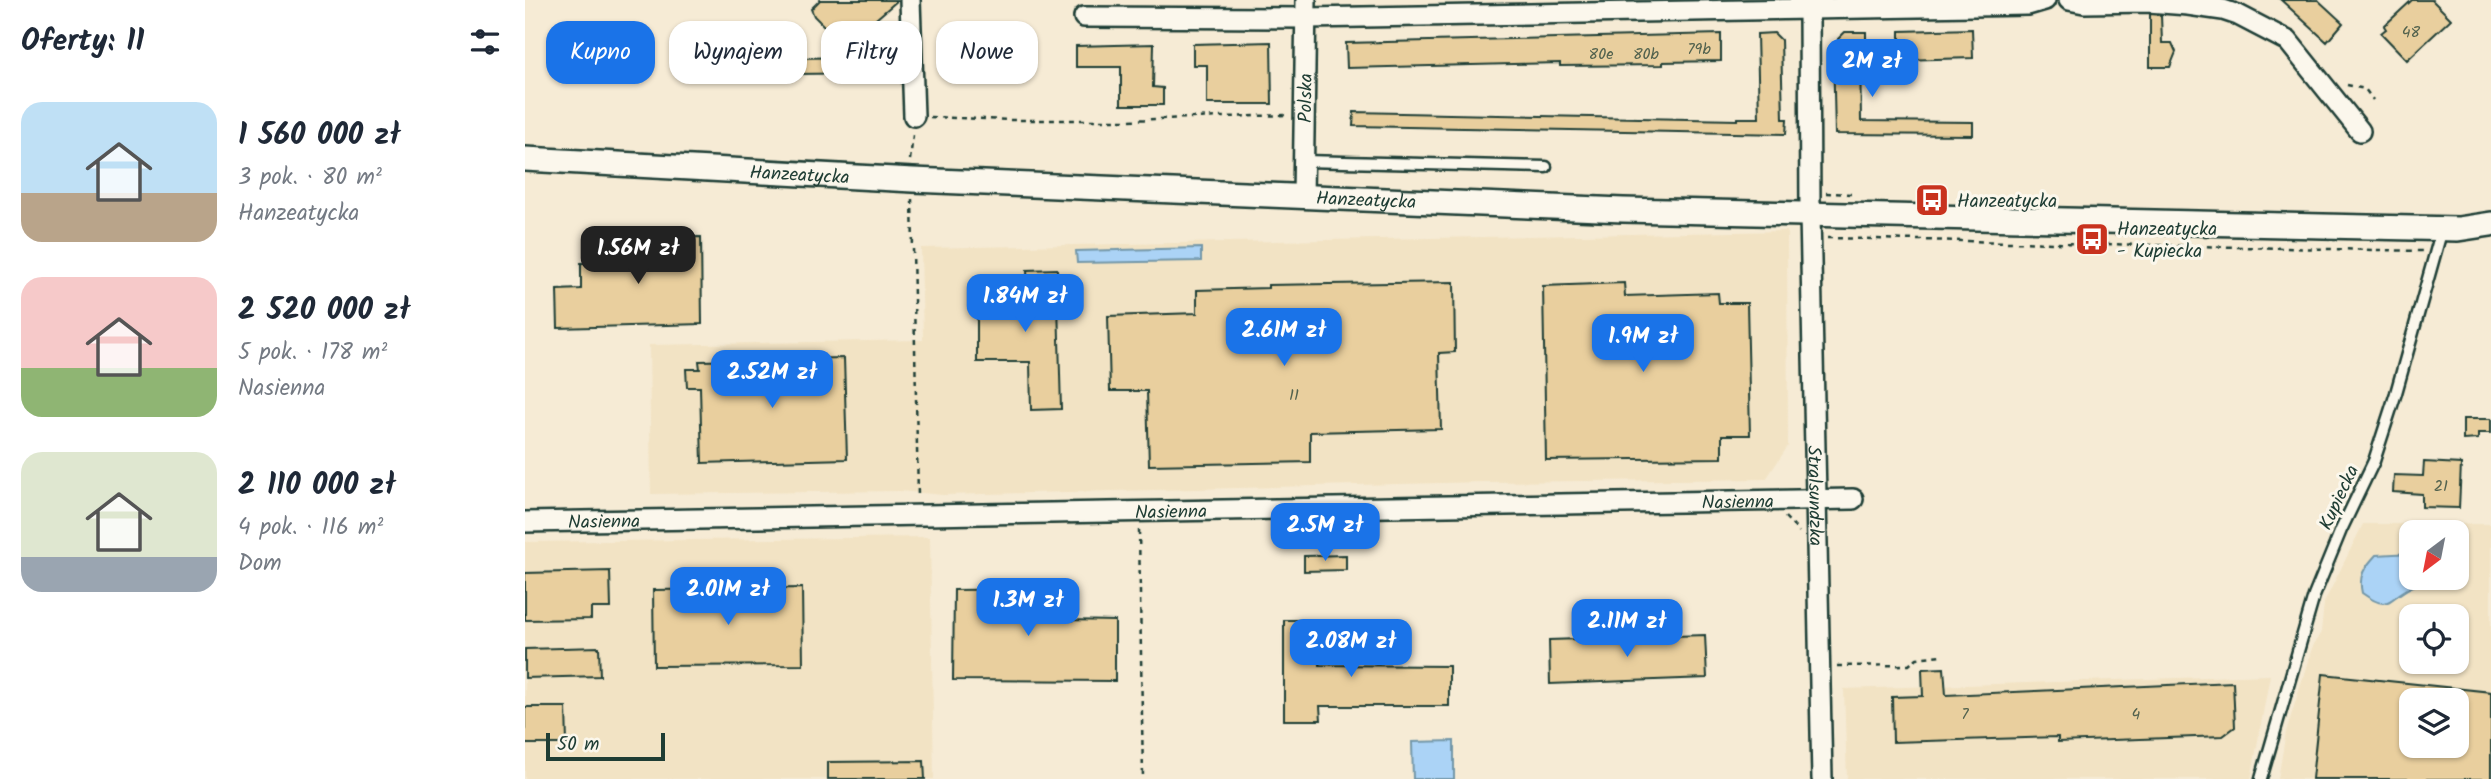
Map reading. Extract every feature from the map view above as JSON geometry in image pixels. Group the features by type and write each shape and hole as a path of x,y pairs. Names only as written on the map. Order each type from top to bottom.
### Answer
{"street":[{"path":"910,0 914,116"},
{"path":"1084,17 1306,9 1809,10 2028,5 2045,0"},
{"path":"2069,0 2084,3 2148,2 2189,5 2238,15 2288,41 2360,131"},
{"name":"Polska","path":"1303,198 1306,9"},
{"name":"Stralsundzka","path":"1809,10 1810,214 1814,292 1815,500 1822,779"},
{"name":"Hanzeatycka","path":"525,159 1303,198 1623,210 2450,228 2491,224"},
{"name":"Hanzeatycka","path":"2450,228 2491,235"},
{"name":"Nasienna","path":"525,522 1853,499"}],"lane":[{"path":"1304,160 1546,167"},
{"name":"Kupiecka","path":"2261,779 2314,596 2341,530 2374,461 2450,228"}],"path":[{"path":"910,163 914,116 1010,120 1126,120 1305,114"},
{"path":"911,191 919,514"},
{"path":"1827,238 2428,251"},
{"path":"1139,511 1143,779"},
{"path":"1819,666 1909,665 1917,659 1941,655"}],"shaded area":[{"path":"1787,231 1788,446 1766,479 1484,482 943,495 900,491 651,494 649,345 923,340 921,248"},
{"path":"2363,524 2399,524 2399,590 2469,590 2469,524 2491,524 2491,779 2278,779 2286,732 2312,648 2321,632 2324,603"},
{"path":"930,537 934,779 525,779 525,542"},
{"path":"2270,675 2251,779 1847,779 1844,689"}],"water":[{"path":"1201,248 1201,261 1077,263 1076,251"},
{"path":"2399,554 2399,590 2406,590 2383,603 2362,593 2363,572 2376,555"},
{"path":"1454,741 1454,779 1413,779 1412,742"}],"building":[{"path":"820,0 898,0 876,21 821,23 811,9"},
{"path":"2281,0 2318,0 2343,23 2327,42"},
{"path":"2412,0 2432,0 2451,19 2407,60 2381,33 2386,29 2384,26"},
{"path":"2150,14 2161,15 2162,43 2172,43 2176,52 2170,67 2150,67"},
{"path":"1972,29 1973,58 1900,60 1900,31"},
{"path":"1845,32 1866,32 1866,47 1860,47 1861,121 1973,122 1973,135 1835,134 1833,48 1838,47 1838,39"},
{"path":"1774,33 1781,40 1783,119 1787,119 1786,134 1353,126 1354,112 1737,120 1759,118 1757,34"},
{"path":"1721,34 1721,61 1663,62 1663,65 1560,66 1560,63 1347,68 1346,43"},
{"path":"1271,42 1272,104 1207,104 1207,65 1193,65 1193,44"},
{"path":"1154,44 1153,87 1163,88 1163,105 1121,105 1121,67 1076,67 1076,46"},
{"path":"807,58 821,58 821,74 807,74"},
{"path":"701,237 702,324 558,328 557,290 581,289 581,263 604,263 604,238"},
{"path":"1057,269 1061,409 1031,410 1030,362 977,362 977,292 1028,292 1027,270"},
{"path":"1454,282 1455,352 1439,353 1441,429 1310,432 1310,462 1149,465 1147,391 1110,391 1108,316 1197,313 1197,290 1268,288 1268,285"},
{"path":"1624,283 1625,296 1718,293 1719,303 1747,303 1750,435 1722,435 1722,458 1546,460 1543,286"},
{"path":"844,358 847,459 702,463 700,387 687,387 686,369 700,369 699,361"},
{"path":"2463,419 2491,419 2491,433 2478,433 2478,439 2463,440"},
{"path":"2424,462 2461,464 2459,508 2422,507 2422,494 2393,492 2394,475 2423,476"},
{"path":"1346,555 1346,570 1304,571 1304,556"},
{"path":"610,571 611,608 591,608 591,619 525,620 525,573"},
{"path":"802,588 803,665 654,666 653,590"},
{"path":"1067,589 1067,620 1115,621 1115,681 953,680 954,590"},
{"path":"1284,620 1320,620 1320,665 1449,666 1449,706 1320,706 1321,720 1284,720"},
{"path":"1705,635 1707,678 1550,684 1549,640"},
{"path":"599,647 600,676 525,678 525,649"},
{"path":"1944,668 1946,695 2233,682 2235,727 2223,736 2058,742 2058,737 1893,742 1892,697 1923,696 1922,669"},
{"path":"2323,674 2454,688 2399,688 2399,758 2469,758 2469,690 2491,692 2491,779 2312,779"},
{"path":"525,707 566,707 567,744 525,744"},
{"path":"924,761 925,779 828,779 828,762"}],"place":[{"name":"Hanzeatycka","path":"1932,200"},
{"name":"Hanzeatycka - Kupiecka","path":"2092,239"}]}
